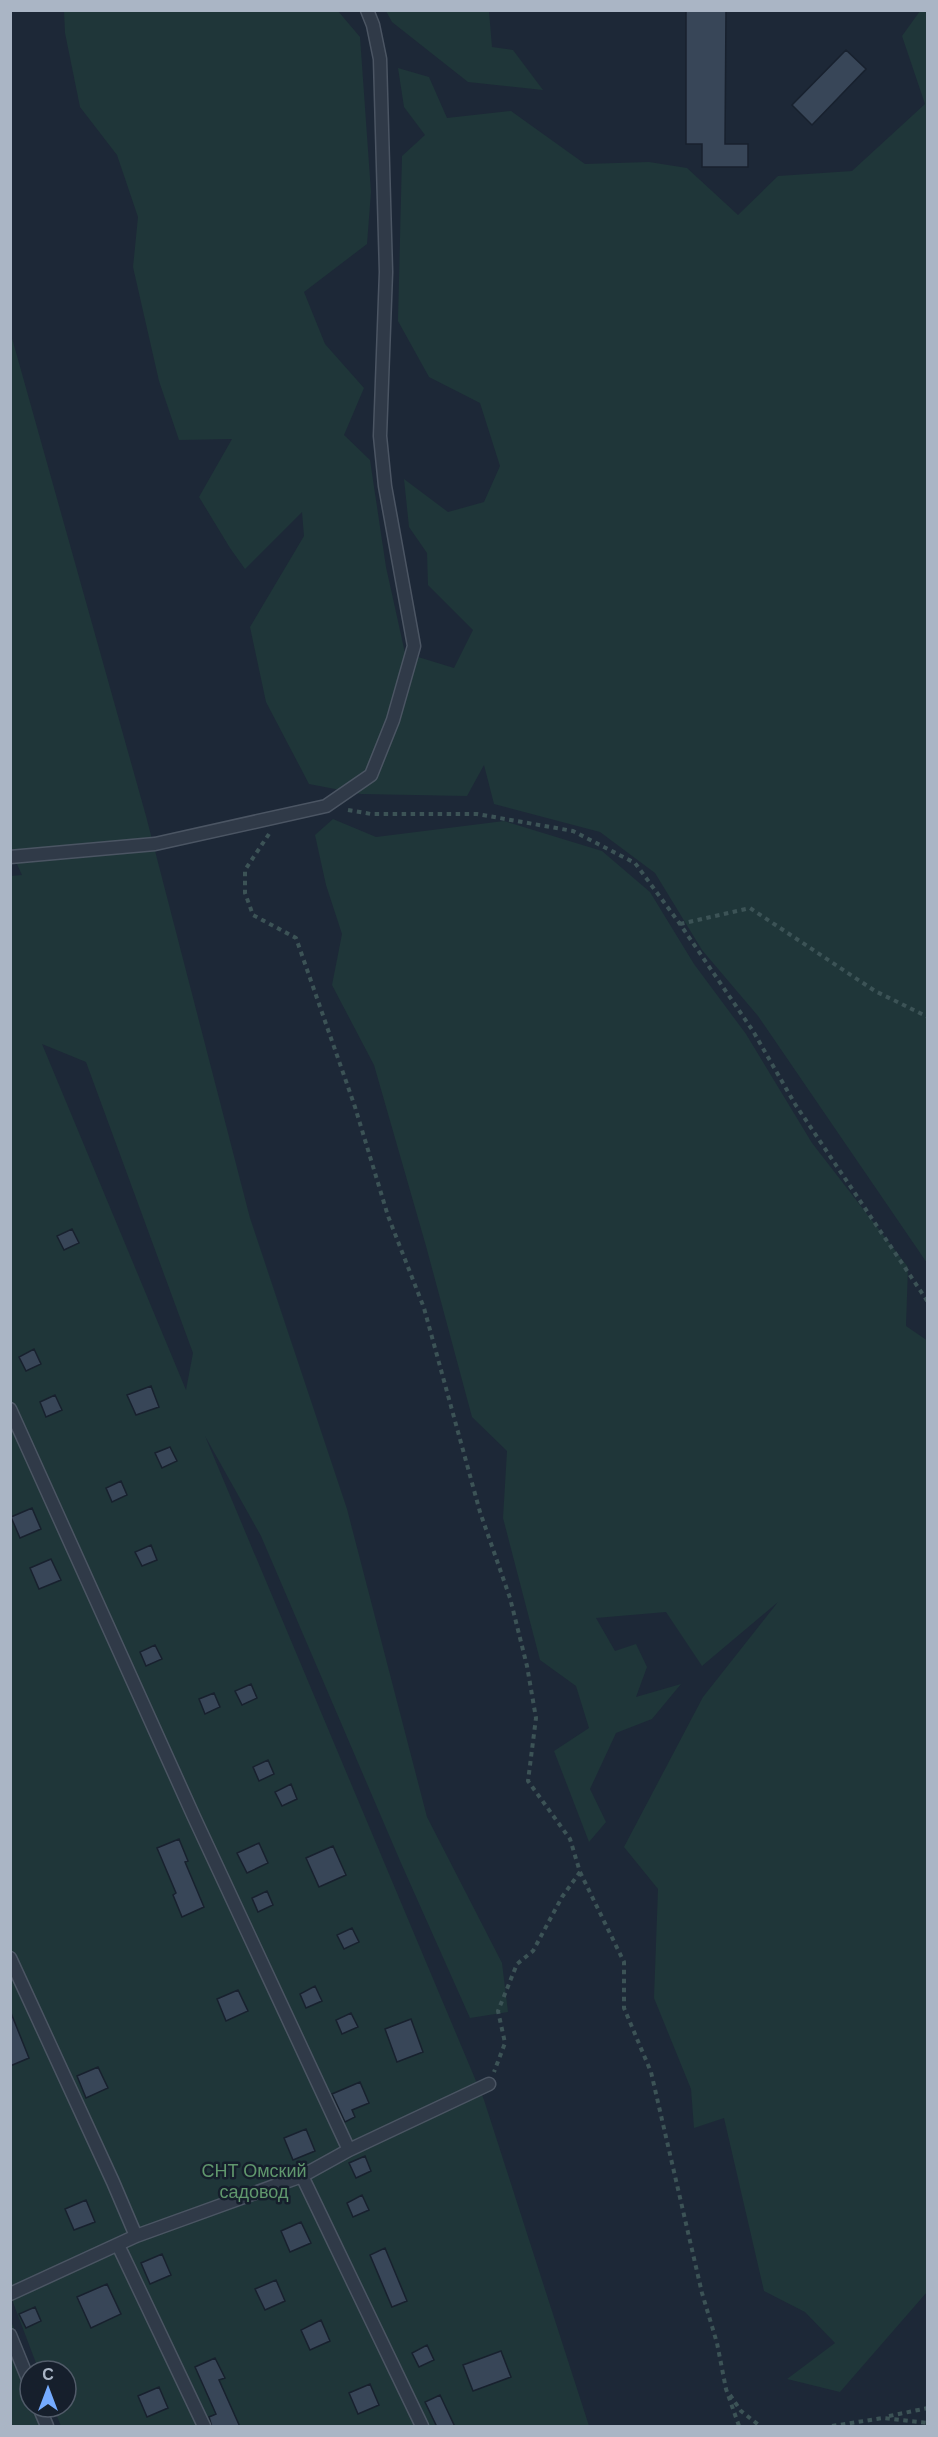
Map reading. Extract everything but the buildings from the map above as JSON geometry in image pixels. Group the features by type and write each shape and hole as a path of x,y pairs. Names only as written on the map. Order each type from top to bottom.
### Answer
{"lane":[{"path":"10,857 155,843 326,806 371,775 393,720 414,646 385,486 380,436 386,272 381,71 374,25 367,10"},
{"path":"10,1409 194,1817 349,2150"},
{"path":"10,1958 136,2236"},
{"path":"10,2294 136,2236 302,2176 349,2150 489,2084"},
{"path":"302,2176 422,2427"},
{"path":"118,2245 204,2427"},
{"path":"10,2336 20,2359"}],"path":[{"path":"326,806 371,814 477,814 573,831 635,863 753,1031 795,1104 927,1302"},
{"path":"280,816 245,870 245,893 254,915 296,938 355,1107 388,1216 424,1308 480,1512 510,1598 527,1666 536,1718 528,1781 570,1839 580,1872 624,1962 624,2008 651,2072 702,2293 717,2343 726,2389 739,2427"},
{"path":"680,924 750,908 875,992 927,1017"},
{"path":"489,2084 505,2043 498,2011 517,1964 533,1951 562,1897 580,1872"},
{"path":"726,2389 741,2411 760,2427"},
{"path":"832,2427 927,2408"},
{"path":"883,2418 927,2423"}],"green space":[{"path":"64,11 338,11 360,37 371,192 367,244 304,292 325,344 364,388 344,435 370,460 386,567 405,653 454,668 473,630 428,585 427,553 409,527 404,479 448,512 484,502 500,466 480,403 429,377 398,321 402,156 425,135 404,107 398,68 429,77 447,118 511,111 585,164 649,162 687,168 738,215 778,176 852,171 925,104 902,36 920,11 927,11 927,1263 758,1016 702,950 655,873 600,832 494,804 484,765 467,796 361,794 309,784 266,702 250,627 304,536 302,512 245,569 199,497 232,439 179,440 159,381 133,267 138,217 117,155 80,107 65,33"},
{"path":"386,11 489,11 492,47 513,50 543,90 468,82 392,22"},
{"name":"СНТ Омский садовод","path":"10,331 146,816 250,1218 347,1509 427,1817 502,1963 508,2012 470,2018 261,1536 205,1436 484,2100 589,2426 61,2426 58,2419 78,2419 78,2359 34,2359 11,2297 10,876 22,875 10,849","holes":["42,1044 86,1062 193,1353 186,1390"]},
{"path":"333,819 376,837 504,821 602,851 650,892 694,964 746,1034 812,1143 908,1267 906,1326 928,1341 927,2292 840,2392 787,2379 835,2343 805,2312 764,2291 724,2118 694,2128 691,2089 654,1998 658,1889 624,1847 703,1697 778,1602 702,1666 666,1612 596,1618 615,1651 636,1644 647,1667 636,1697 681,1684 652,1719 616,1733 590,1789 606,1822 589,1842 554,1751 589,1728 576,1686 540,1660 503,1518 507,1451 472,1417 374,1065 332,985 342,934 326,885 315,835"},
{"path":"10,2319 27,2359 18,2359 18,2419 51,2419 54,2426 11,2426"}]}
